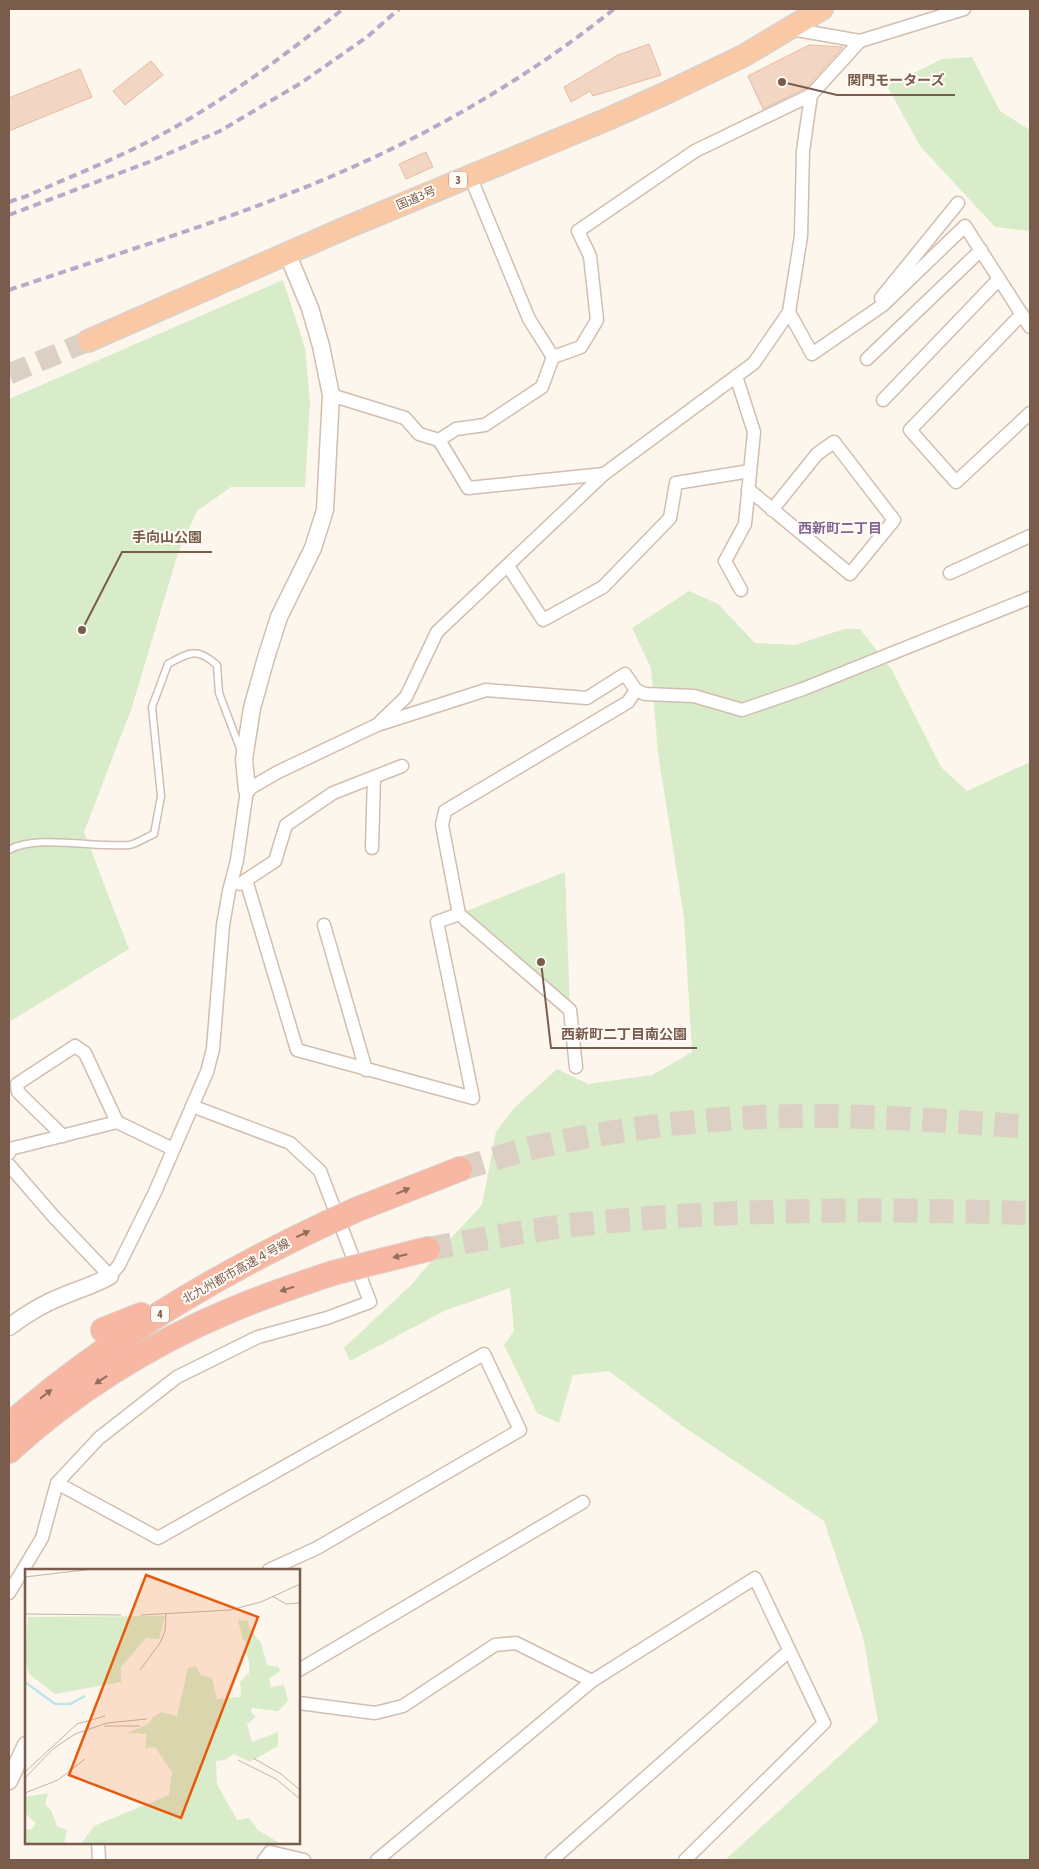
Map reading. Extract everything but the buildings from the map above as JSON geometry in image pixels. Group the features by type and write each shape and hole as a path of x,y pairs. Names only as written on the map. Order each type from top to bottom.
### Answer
{"highway":[{"name":"国道3号","path":"88,341 287,254 664,94 743,56 822,9"},
{"name":"北九州都市高速４号線","path":"9,1425 69,1376 184,1299 278,1246 358,1209 460,1169"},
{"name":"4","path":"9,1451 58,1411 142,1354 228,1311 333,1274 428,1249"},
{"path":"102,1330 184,1299"}],"street":[{"path":"791,29 860,41 964,9"},
{"path":"439,440 456,429 486,425 542,387 553,358 581,347 597,320 590,256 578,232 695,151 811,95 860,41"},
{"path":"377,725 406,697 438,632 604,474 754,363 789,312 801,236 803,151 811,95"},
{"path":"470,176 529,319 553,358"},
{"path":"865,317 958,203"},
{"path":"789,312 812,354 883,305 965,226 1030,327"},
{"path":"867,359 981,250"},
{"path":"9,1327 40,1307 62,1296 98,1283 110,1276 119,1265 155,1192 207,1072 213,1049 223,925 237,860 247,790 244,759 252,708 280,617 313,548 325,510 332,395 310,308 287,254"},
{"path":"884,400 999,279"},
{"path":"1022,314 910,430 956,482 1030,413"},
{"path":"736,376 754,432 745,524 725,561 741,590"},
{"path":"332,395 405,418 419,434 439,440 468,488 604,474"},
{"path":"748,490 850,574 894,520 834,442 817,454 772,510"},
{"path":"508,566 542,620 603,587 664,525 670,518 676,483 750,471"},
{"path":"950,573 1030,536"},
{"path":"247,790 278,772 377,725 486,690 587,698 625,674 636,690 645,694 694,696 742,710 803,689 1030,598"},
{"path":"576,1067 570,1010 459,914 442,825 446,811 628,702 636,690"},
{"path":"229,891 274,861 286,825 332,793 402,766"},
{"path":"372,848 374,777"},
{"path":"246,880 297,1050 473,1098 437,922 459,914"},
{"path":"324,925 366,1070"},
{"path":"63,1136 18,1092 17,1084 75,1046 85,1054 117,1122 173,1149"},
{"path":"9,1593 42,1538 57,1483 99,1438 177,1377 258,1337 327,1318 370,1302 320,1171 290,1143 192,1106"},
{"path":"9,1150 117,1122"},
{"path":"9,1165 54,1217 110,1276"},
{"path":"57,1483 158,1538 484,1354 520,1430 317,1548 271,1569"},
{"path":"300,1669 583,1502"},
{"path":"378,1860 592,1681 755,1578 824,1723 685,1860"},
{"path":"300,1703 375,1712 403,1706 495,1645 516,1643 592,1681"},
{"path":"552,1860 789,1651"},
{"path":"9,1781 25,1747"},
{"path":"98,1844 99,1860"},
{"path":"264,1860 270,1852 304,1860"}],"lane":[{"path":"9,850 17,845 52,843 130,845 154,834 161,796 152,707 168,664 188,653 206,655 217,666 219,693 244,759"}],"green space":[{"path":"972,57 1000,111 1030,130 1030,231 995,227 920,146 887,86 942,59"},
{"path":"283,280 305,348 310,401 305,487 231,487 197,511 178,553 132,707 84,832 129,949 9,1022 9,399"},
{"path":"689,591 718,604 755,643 795,645 844,629 860,629 892,670 941,767 967,791 1030,762 1030,1860 725,1860 878,1721 863,1637 824,1521 684,1427 609,1371 573,1375 559,1423 537,1413 504,1345 514,1331 510,1288 446,1310 350,1361 344,1348 412,1284 482,1205 496,1132 514,1108 557,1069 588,1084 652,1075 692,1052 684,918 658,753 651,668 632,628"},
{"path":"565,872 570,1010 459,914"}],"tunnel":[{"path":"9,374 88,341"},
{"path":"460,1169 527,1149 602,1134 646,1127 752,1117 871,1117 1030,1127"},
{"path":"428,1249 573,1225 687,1215 802,1211 1030,1213"}],"railway":[{"path":"9,202 108,161 180,124 252,78 343,9"},
{"path":"9,215 149,162 220,131 301,83 367,37 399,9"},
{"path":"9,290 150,244 243,211 381,154 442,123 531,70 614,9"}],"place":[{"name":"関門モーターズ","path":"782,82"},
{"name":"手向山公園","path":"82,630"},
{"name":"西新町二丁目南公園","path":"541,962"}],"district":[{"name":"西新町二丁目","path":"840,528"}]}
